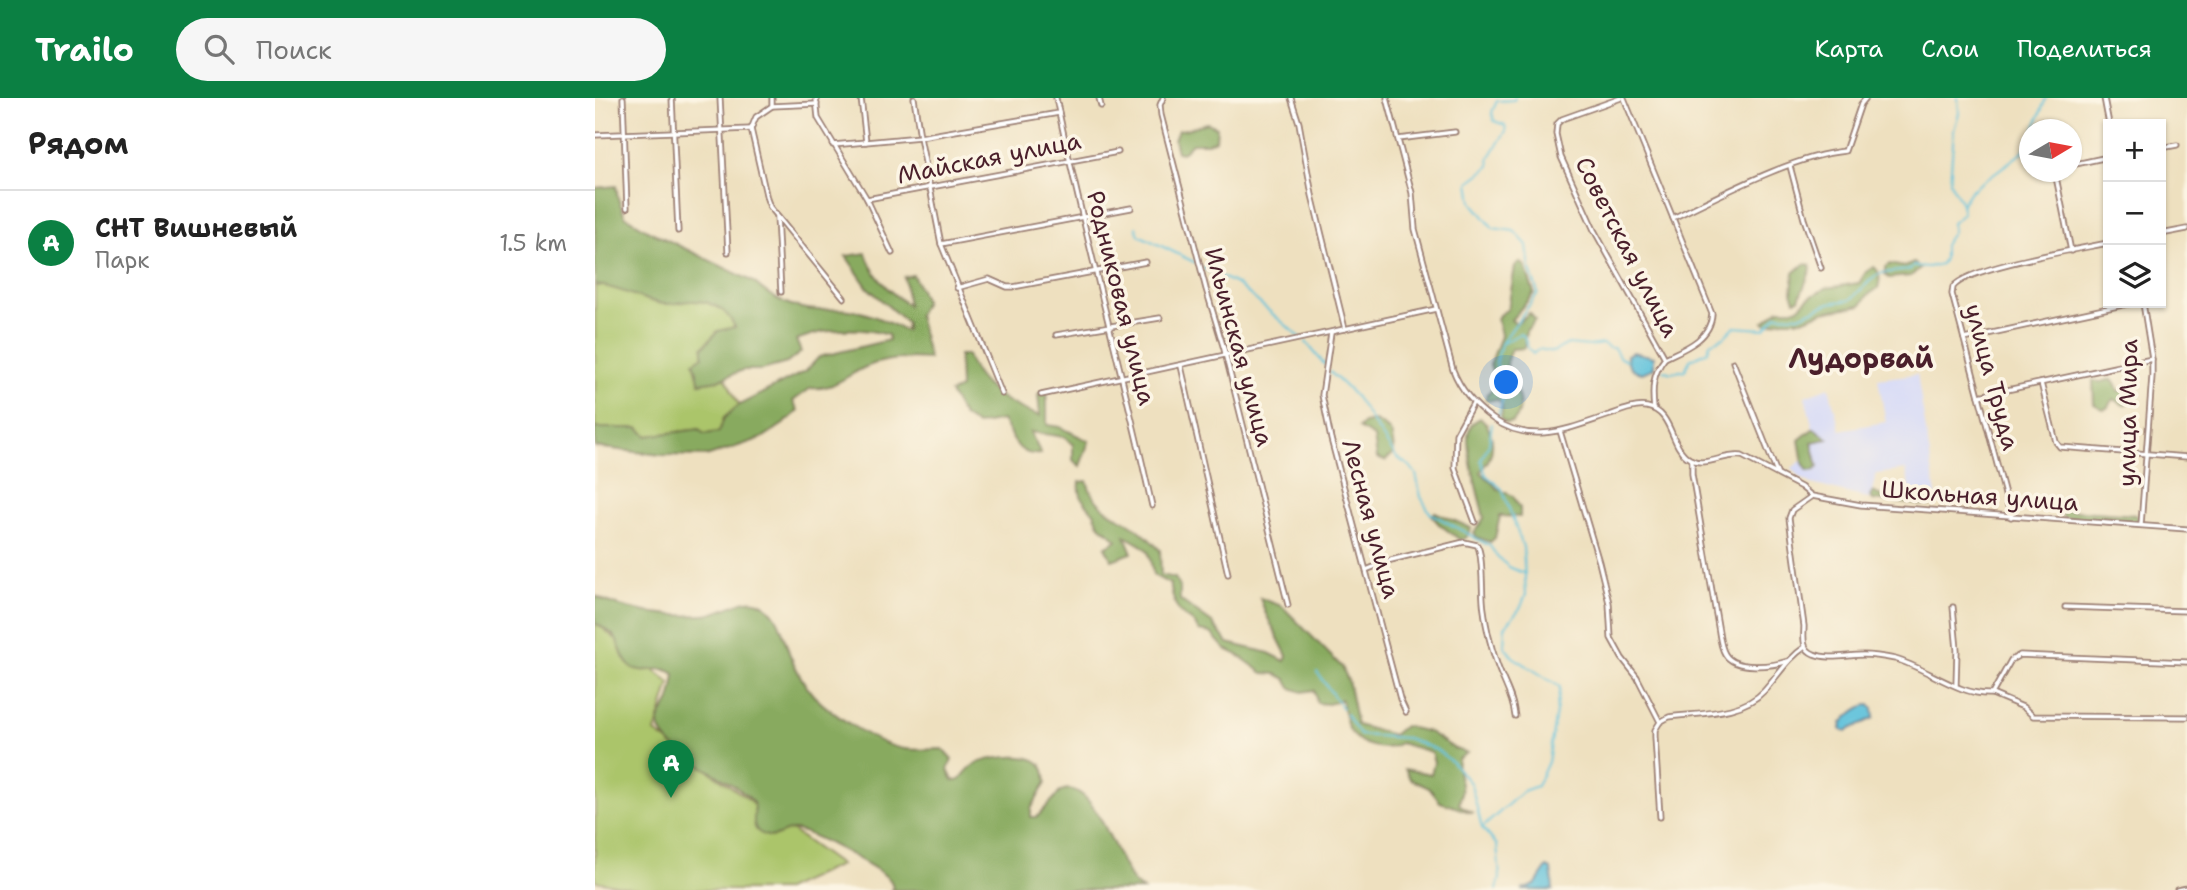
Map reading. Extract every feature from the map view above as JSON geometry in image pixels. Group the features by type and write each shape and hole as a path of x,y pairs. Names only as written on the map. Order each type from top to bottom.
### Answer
{"street":[{"path":"623,98 627,208"},
{"path":"672,98 678,231"},
{"path":"719,98 728,252"},
{"path":"772,98 772,106"},
{"path":"817,98 818,118 867,199 892,253"},
{"path":"861,98 866,142"},
{"path":"915,98 941,244 1002,394"},
{"name":"Родниковая улица","path":"1056,98 1082,218 1123,377 1152,506"},
{"path":"1099,98 1101,106"},
{"name":"Ильинская улица","path":"1163,98 1160,105 1161,115 1288,605"},
{"path":"1291,98 1345,329"},
{"path":"1387,98 1412,193 1415,229 1457,381 1473,403 1498,423 1527,434 1560,431 1633,408 1654,409 1664,417 1683,453 1692,460 1692,474 1725,654 1742,664 1771,667 1789,661"},
{"path":"1622,98 1712,314 1710,325 1703,336 1665,358 1653,382 1654,409"},
{"name":"Советская улица","path":"1622,98 1568,115 1559,121 1556,138 1561,157 1594,230 1665,358"},
{"path":"1673,218 1790,166 1828,153 1845,151 1861,104 1866,98"},
{"path":"2104,98 2108,119"},
{"path":"817,104 772,106 756,117 751,129 767,199 844,298"},
{"path":"833,145 920,137 1059,113"},
{"path":"595,135 751,129"},
{"path":"1398,139 1455,132"},
{"path":"2166,147 2177,145"},
{"name":"Майская улица","path":"867,199 1118,152"},
{"path":"2082,163 2103,158"},
{"path":"1790,166 1821,268"},
{"path":"2057,182 2071,251 2103,244"},
{"path":"941,244 1131,208"},
{"path":"777,215 781,292"},
{"path":"2166,233 2187,229"},
{"name":"улица Труда","path":"2011,517 1952,294 1953,287 1966,277 2071,251"},
{"path":"957,288 989,279 1013,287 1146,262"},
{"path":"1964,339 2109,308"},
{"name":"улица Мира","path":"2141,525 2148,454 2152,359 2144,308"},
{"path":"1041,395 1436,309"},
{"path":"1056,335 1160,318"},
{"name":"Лесная улица","path":"1331,333 1329,362 1322,395 1331,439 1400,699 1406,712"},
{"path":"1979,396 2152,359"},
{"path":"1733,362 1778,474"},
{"path":"1181,366 1228,574"},
{"path":"2041,383 2056,442 2060,447 2187,457"},
{"path":"1473,403 1456,434 1455,468 1475,522"},
{"path":"1560,431 1599,562 1609,603 1611,638 1637,677 1660,722"},
{"name":"Школьная улица","path":"1692,460 1705,462 1742,456 1801,486 1812,496 1864,505 2187,529"},
{"path":"1805,647 1789,518 1792,510 1812,496"},
{"path":"1366,570 1391,560 1464,542 1477,545 1481,554 1481,592 1485,618 1497,666 1511,696 1515,716"},
{"path":"1953,607 1957,650 1955,685"},
{"path":"2065,607 2187,611"},
{"path":"1660,817 1655,737 1655,730 1660,722 1669,717 1748,704 1764,691 1789,661 1805,647"},
{"path":"1805,647 1818,655 1866,655 1895,659 1955,685 1992,694 2024,707 2033,716 2187,717"},
{"path":"1992,694 2011,660 2020,655 2187,662"},
{"path":"2177,890 2187,888"}],"shaded area":[{"path":"1917,374 1937,501 1911,493 1906,470 1876,474 1870,499 1812,484 1801,478 1792,468 1804,459 1815,437 1805,396 1829,387 1840,430 1886,422 1878,379"}],"green space":[{"path":"1207,123 1217,127 1216,140 1192,143 1182,153 1177,152 1174,140 1178,130"},
{"path":"616,186 625,216 649,231 754,282 775,298 792,305 818,310 858,311 906,331 907,323 868,288 846,256 866,253 882,282 908,305 904,277 913,275 925,301 918,315 929,359 883,361 827,387 811,388 793,401 798,411 785,423 762,438 709,456 661,455 595,447 595,428 639,428 647,436 699,429 704,434 719,432 724,418 739,405 806,371 819,357 889,340 888,335 864,330 819,333 796,340 801,352 787,363 762,370 743,370 718,380 700,383 694,362 703,356 703,347 718,331 735,327 723,311 706,302 664,304 614,288 595,285 595,188"},
{"path":"1520,262 1525,266 1534,293 1511,320 1516,323 1530,313 1535,320 1526,331 1524,348 1511,349 1508,357 1507,367 1520,409 1513,422 1506,423 1501,418 1501,403 1496,399 1485,400 1496,385 1490,365 1501,336 1497,319 1508,309 1515,266"},
{"path":"1914,263 1920,268 1911,276 1889,278 1885,274 1885,267 1890,264 1904,267"},
{"path":"1804,264 1810,265 1811,269 1799,299 1795,300 1792,292 1794,273"},
{"path":"1874,267 1879,274 1878,288 1867,296 1861,305 1823,312 1802,320 1782,320 1767,324 1764,322 1779,309 1797,309 1807,299 1826,288 1859,283 1866,272"},
{"path":"595,285 613,286 665,304 694,300 727,312 736,328 718,380 725,377 739,405 724,418 719,432 704,434 699,429 647,436 639,428 595,428"},
{"path":"959,355 967,355 978,377 996,394 1029,412 1040,416 1038,394 1047,390 1047,425 1060,427 1089,441 1080,466 1073,460 1073,445 1065,437 1030,432 1041,454 1033,454 1017,445 1002,420 977,425 963,416 950,393 960,388"},
{"path":"2093,381 2114,381 2118,391 2132,393 2133,400 2124,405 2114,399 2103,409 2094,404"},
{"path":"1481,418 1490,431 1492,446 1489,459 1481,472 1498,489 1513,496 1520,508 1520,517 1500,516 1495,538 1490,542 1476,537 1474,533 1484,518 1470,460 1468,438 1471,426"},
{"path":"1375,421 1386,428 1392,437 1394,453 1385,461 1377,458 1374,437 1359,428 1364,423"},
{"path":"1814,428 1828,439 1812,442 1818,467 1808,471 1803,463 1799,440"},
{"path":"1087,481 1095,499 1101,505 1139,530 1160,550 1161,575 1175,578 1180,587 1180,600 1212,623 1228,643 1269,653 1285,661 1287,656 1260,598 1282,606 1342,667 1348,680 1357,725 1393,735 1404,726 1429,732 1455,749 1467,753 1458,759 1461,784 1459,804 1473,813 1440,802 1429,788 1410,779 1405,769 1431,774 1434,762 1431,752 1400,743 1380,748 1360,741 1350,731 1341,699 1329,704 1317,703 1314,690 1302,692 1291,688 1286,679 1276,674 1263,673 1225,649 1211,633 1199,631 1178,609 1170,584 1153,575 1149,553 1144,547 1125,536 1132,553 1112,560 1105,547 1117,540 1099,524 1081,496 1080,482"},
{"path":"1872,492 1892,499 1925,498 1933,504 1931,506 1873,500 1870,497"},
{"path":"2065,510 2136,515 2139,519 2063,517 2061,512"},
{"path":"1435,512 1471,528 1466,538 1460,540 1439,524 1432,516"},
{"path":"595,596 634,610 677,615 711,614 747,601 759,602 776,618 792,660 807,687 833,712 857,729 894,747 914,750 943,749 952,759 948,770 953,780 958,781 972,767 988,760 1016,757 1038,762 1046,782 1031,809 1031,817 1037,817 1061,791 1073,790 1084,797 1104,825 1128,874 1143,890 891,890 891,881 882,873 812,836 793,830 774,836 760,833 754,825 754,806 750,798 684,754 665,738 659,720 670,700 675,674 664,670 631,667 614,636 595,623"},
{"path":"595,622 670,683 655,732 840,865 785,890 641,890 595,881"}],"water":[{"path":"1633,352 1654,357 1654,368 1642,373 1633,369 1629,365 1627,355"},
{"path":"1870,705 1874,718 1846,731 1841,730 1842,723 1851,714"},
{"path":"1547,867 1551,869 1553,890 1522,890 1535,885"}],"waterway":[{"name":"Лудорвай","path":"1498,416 1504,393 1496,363 1501,344 1538,293 1530,270 1527,245 1514,231 1493,228 1472,202 1469,182 1490,166 1489,158 1506,131 1505,125 1494,121 1492,112 1497,101 1515,98"},
{"path":"1663,370 1671,373 1685,370 1690,360 1708,351 1710,343 1724,337 1734,327 1764,329 1777,315 1799,316 1830,303 1850,300 1875,276 1882,273 1910,270 1913,266 1941,264 1944,259 1944,245 1953,232 1952,223 1963,214 1960,200 1950,182 1954,130 1959,113 1958,98"},
{"path":"2038,119 2046,98"},
{"path":"1961,205 1970,191 2019,155"},
{"path":"1136,227 1139,235 1196,263"},
{"path":"1203,268 1238,285 1300,337"},
{"path":"1503,343 1519,334 1524,336 1533,354 1539,349 1553,352 1568,344 1603,344 1614,348 1620,358 1626,360"},
{"path":"1306,342 1325,365"},
{"path":"1330,372 1355,396 1397,458 1410,466 1416,474 1421,497 1430,513 1490,546 1498,558 1523,573"},
{"name":"Лудорвай","path":"1492,424 1489,444 1481,460 1486,475 1502,489 1523,547 1526,594 1521,607 1505,627 1504,646 1513,657 1560,687 1548,762 1537,786 1523,791 1482,828 1497,845 1500,878 1497,890"},
{"path":"1317,672 1342,708"},
{"path":"1346,714 1360,735 1407,738 1437,750 1452,762 1471,784 1482,828"}],"place":[{"name":"СНТ Вишневый","path":"671,798"}],"district":[{"name":"Лудорвай","path":"1861,358"}]}
